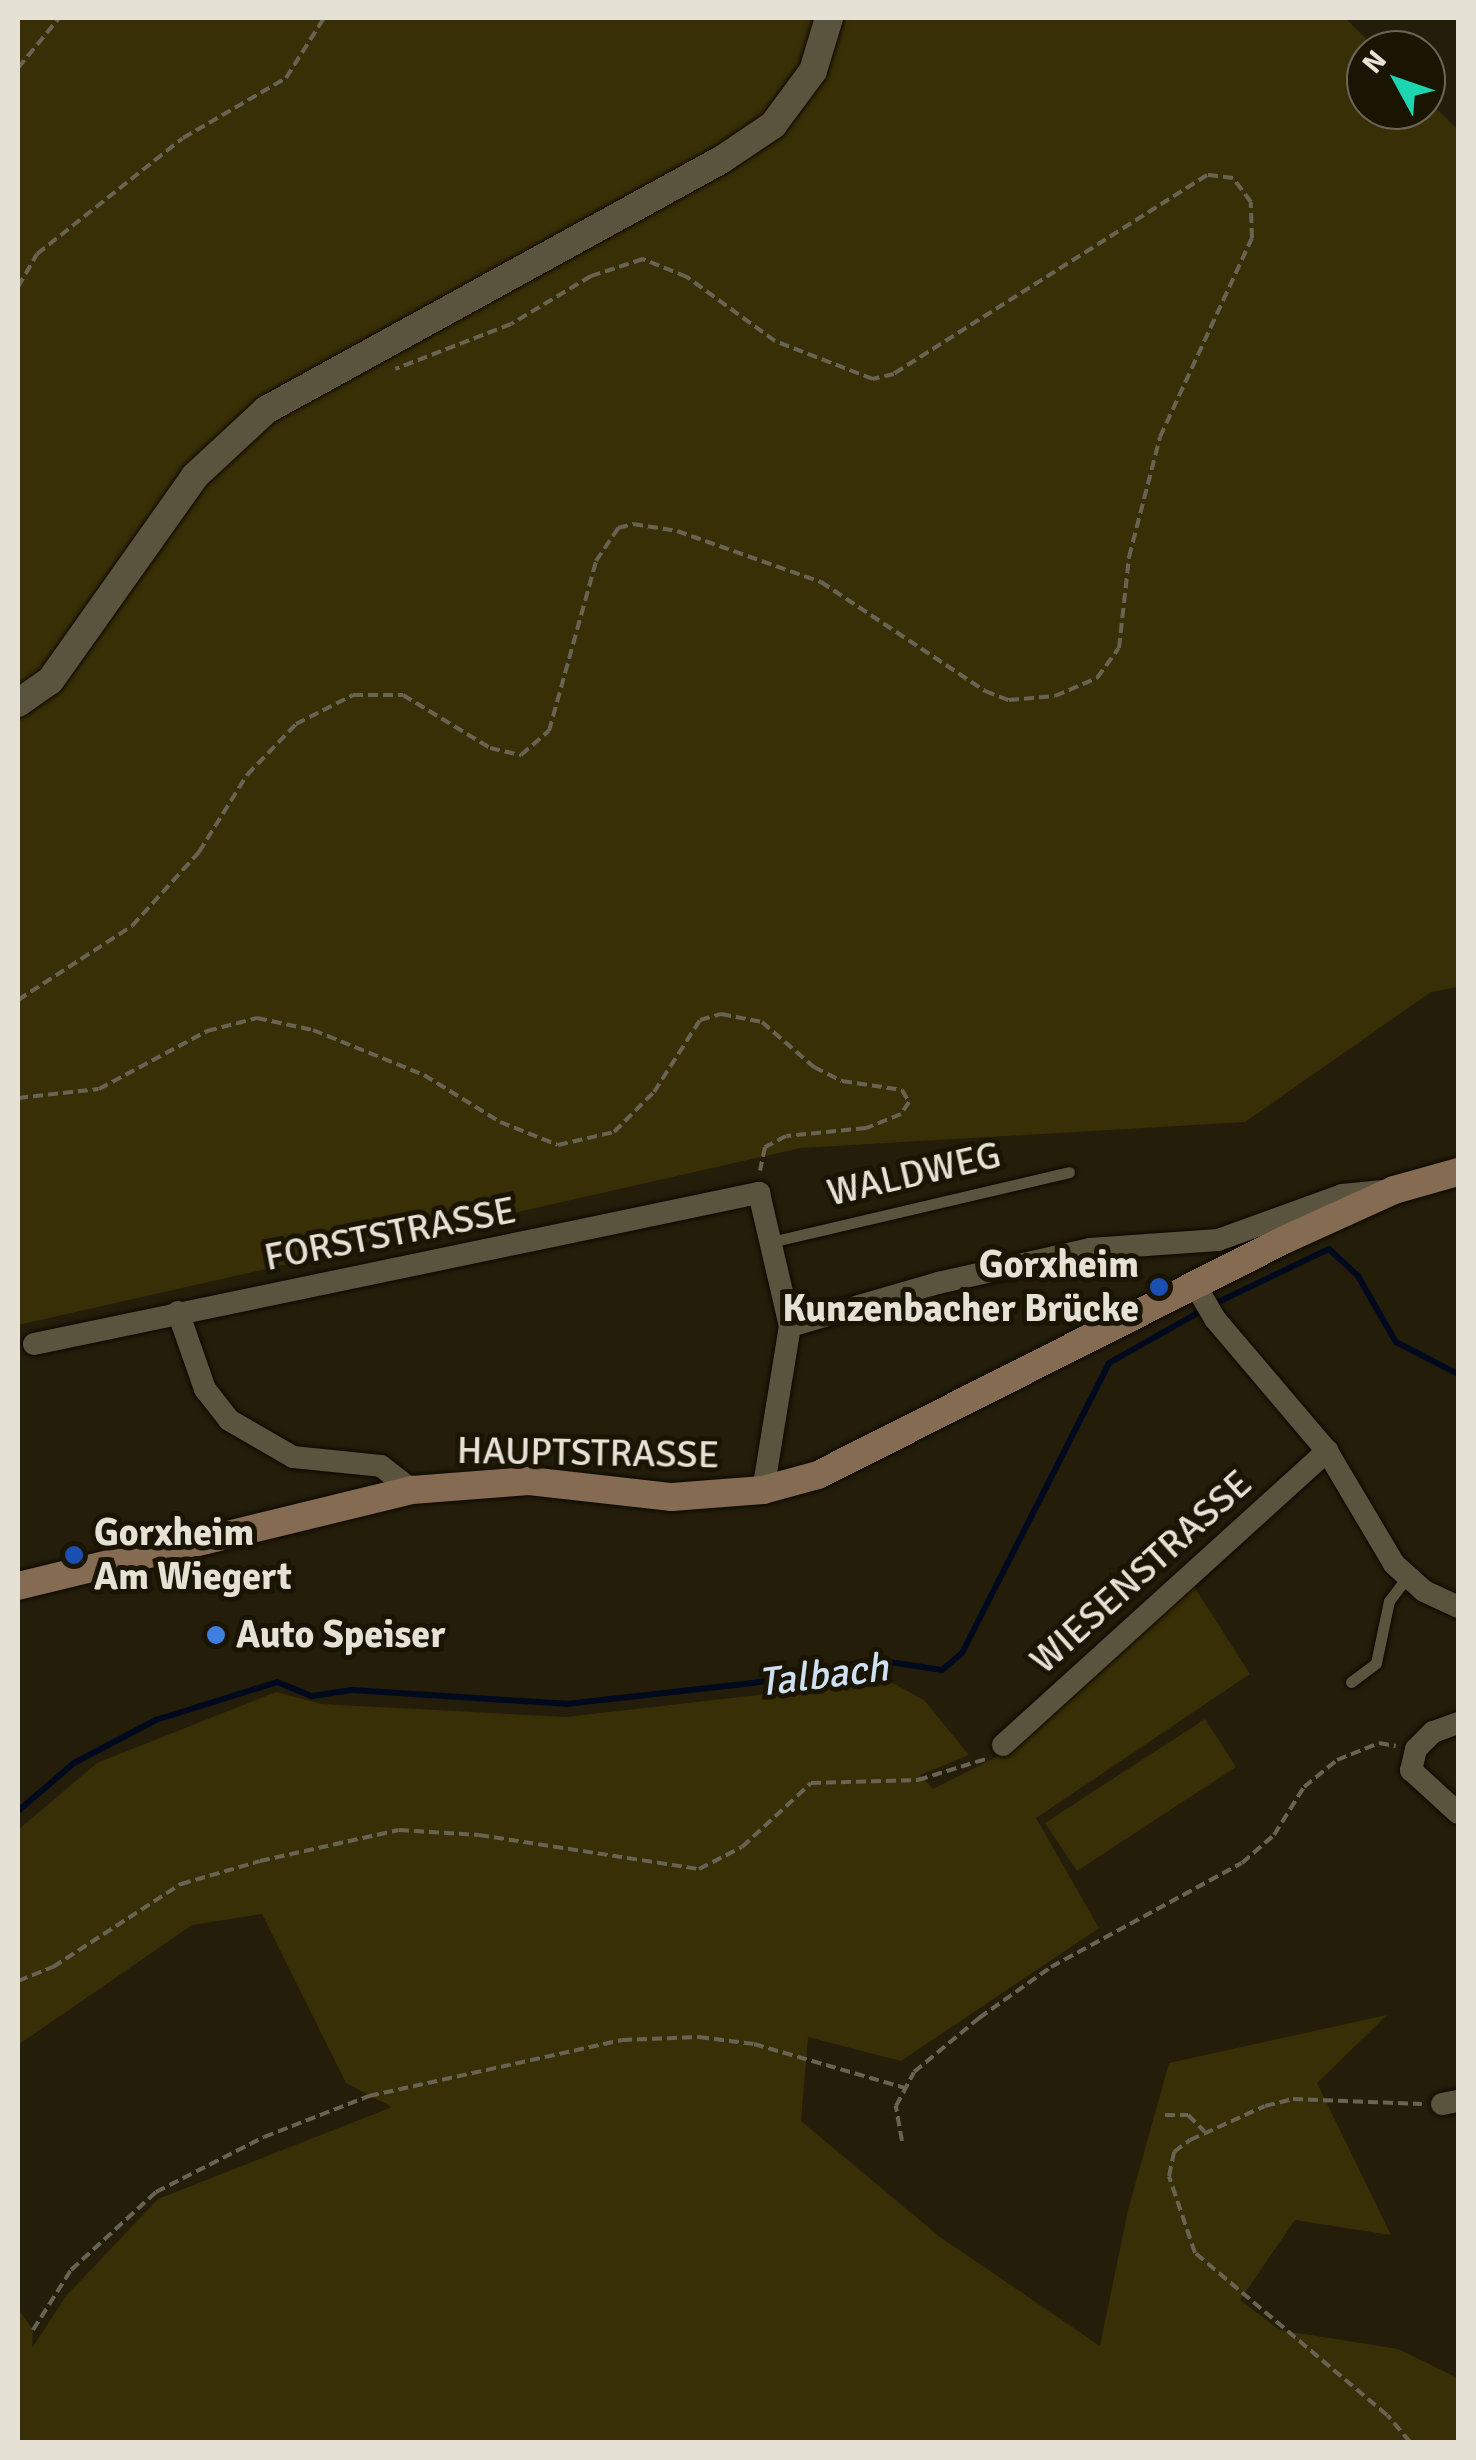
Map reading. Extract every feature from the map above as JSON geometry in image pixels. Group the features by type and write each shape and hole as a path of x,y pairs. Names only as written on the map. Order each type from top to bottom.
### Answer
{"main road":[{"name":"HAUPTSTRASSE","path":"18,1586 412,1490 529,1481 672,1498 763,1490 842,1464 1198,1291 1394,1190 1458,1172"}],"street":[{"path":"18,703 50,681 195,476 266,410 721,160 773,124 812,71 829,18"},
{"path":"790,1326 938,1282 1090,1249 1218,1240 1342,1195 1394,1190"},
{"path":"759,1193 775,1240 790,1326 763,1490"},
{"name":"FORSTSTRASSE","path":"34,1344 759,1193"},
{"path":"1198,1291 1215,1319 1326,1451 1408,1576 1458,1608"},
{"path":"178,1312 205,1389 229,1420 293,1457 381,1466 412,1490"},
{"name":"WIESENSTRASSE","path":"1004,1745 1326,1451"},
{"path":"1458,1723 1433,1732 1416,1749 1411,1770 1419,1784 1458,1813"}],"lane":[{"name":"WALDWEG","path":"775,1240 1069,1172"},
{"path":"1351,1682 1376,1663 1389,1601 1408,1576"}],"path":[{"path":"18,68 59,18"},
{"path":"18,287 36,254 183,138 286,78 324,18"},
{"path":"18,1000 132,926 199,852 247,775 296,724 353,695 404,696 490,748 522,754 548,731 596,561 618,528 632,524 677,531 821,582 986,691 1009,700 1055,696 1097,678 1119,648 1130,558 1160,437 1252,238 1251,202 1233,178 1206,175 894,374 874,379 775,341 687,277 643,260 591,276 511,324 418,365 383,370"},
{"path":"18,1098 99,1089 206,1031 257,1018 312,1030 424,1075 500,1122 558,1145 614,1132 654,1092 700,1020 721,1014 762,1022 814,1067 842,1081 902,1090 908,1102 887,1120 817,1136 786,1136 765,1147 759,1193"},
{"path":"902,2141 896,2106 914,2072 966,2028 1051,1967 1242,1864 1274,1835 1304,1787 1337,1760 1380,1743 1416,1749"},
{"path":"18,1981 53,1967 181,1884 260,1862 399,1830 480,1835 699,1869 742,1847 811,1783 955,1773 1004,1745"},
{"path":"33,2330 71,2270 156,2192 264,2137 369,2096 622,2040 699,2038 754,2044 905,2088"},
{"path":"1410,2442 1388,2414 1195,2253 1169,2176 1174,2152 1190,2140 1293,2098 1450,2102"},
{"path":"1165,2115 1188,2115 1205,2132"}],"shaded area":[{"path":"18,18 1345,18 1357,30 1346,30 1346,130 1446,130 1446,118 1458,130 1458,987 1431,992 1245,1122 801,1148 18,1325"},
{"path":"1193,1585 1250,1674 1036,1818 1099,1928 901,2061 808,2037 801,2121 940,2237 1100,2346 1128,2210 1169,2063 1387,2015 1317,2083 1391,2235 1295,2220 1240,2300 1279,2330 1398,2349 1458,2378 1458,2442 18,2442 18,2309 33,2330 32,2348 66,2296 158,2199 392,2107 346,2083 262,1914 192,1925 18,2045 18,1830 97,1763 276,1692 322,1704 566,1717 887,1680 924,1700 969,1755 920,1775 933,1789 1016,1747"},
{"path":"1205,1719 1236,1767 1077,1871 1045,1823"}],"waterway":[{"name":"Talbach","path":"1214,1304 1329,1249 1358,1276 1396,1342 1458,1374"},
{"name":"Talbach","path":"18,1811 74,1763 156,1720 277,1682 312,1696 352,1690 566,1704 753,1683 876,1660 942,1670 962,1653 1109,1363 1203,1310"}],"place":[{"name":"Gorxheim Kunzenbacher Brücke","path":"1159,1287"},
{"name":"Gorxheim Am Wiegert","path":"74,1555"},
{"name":"Auto Speiser","path":"216,1635"}]}
